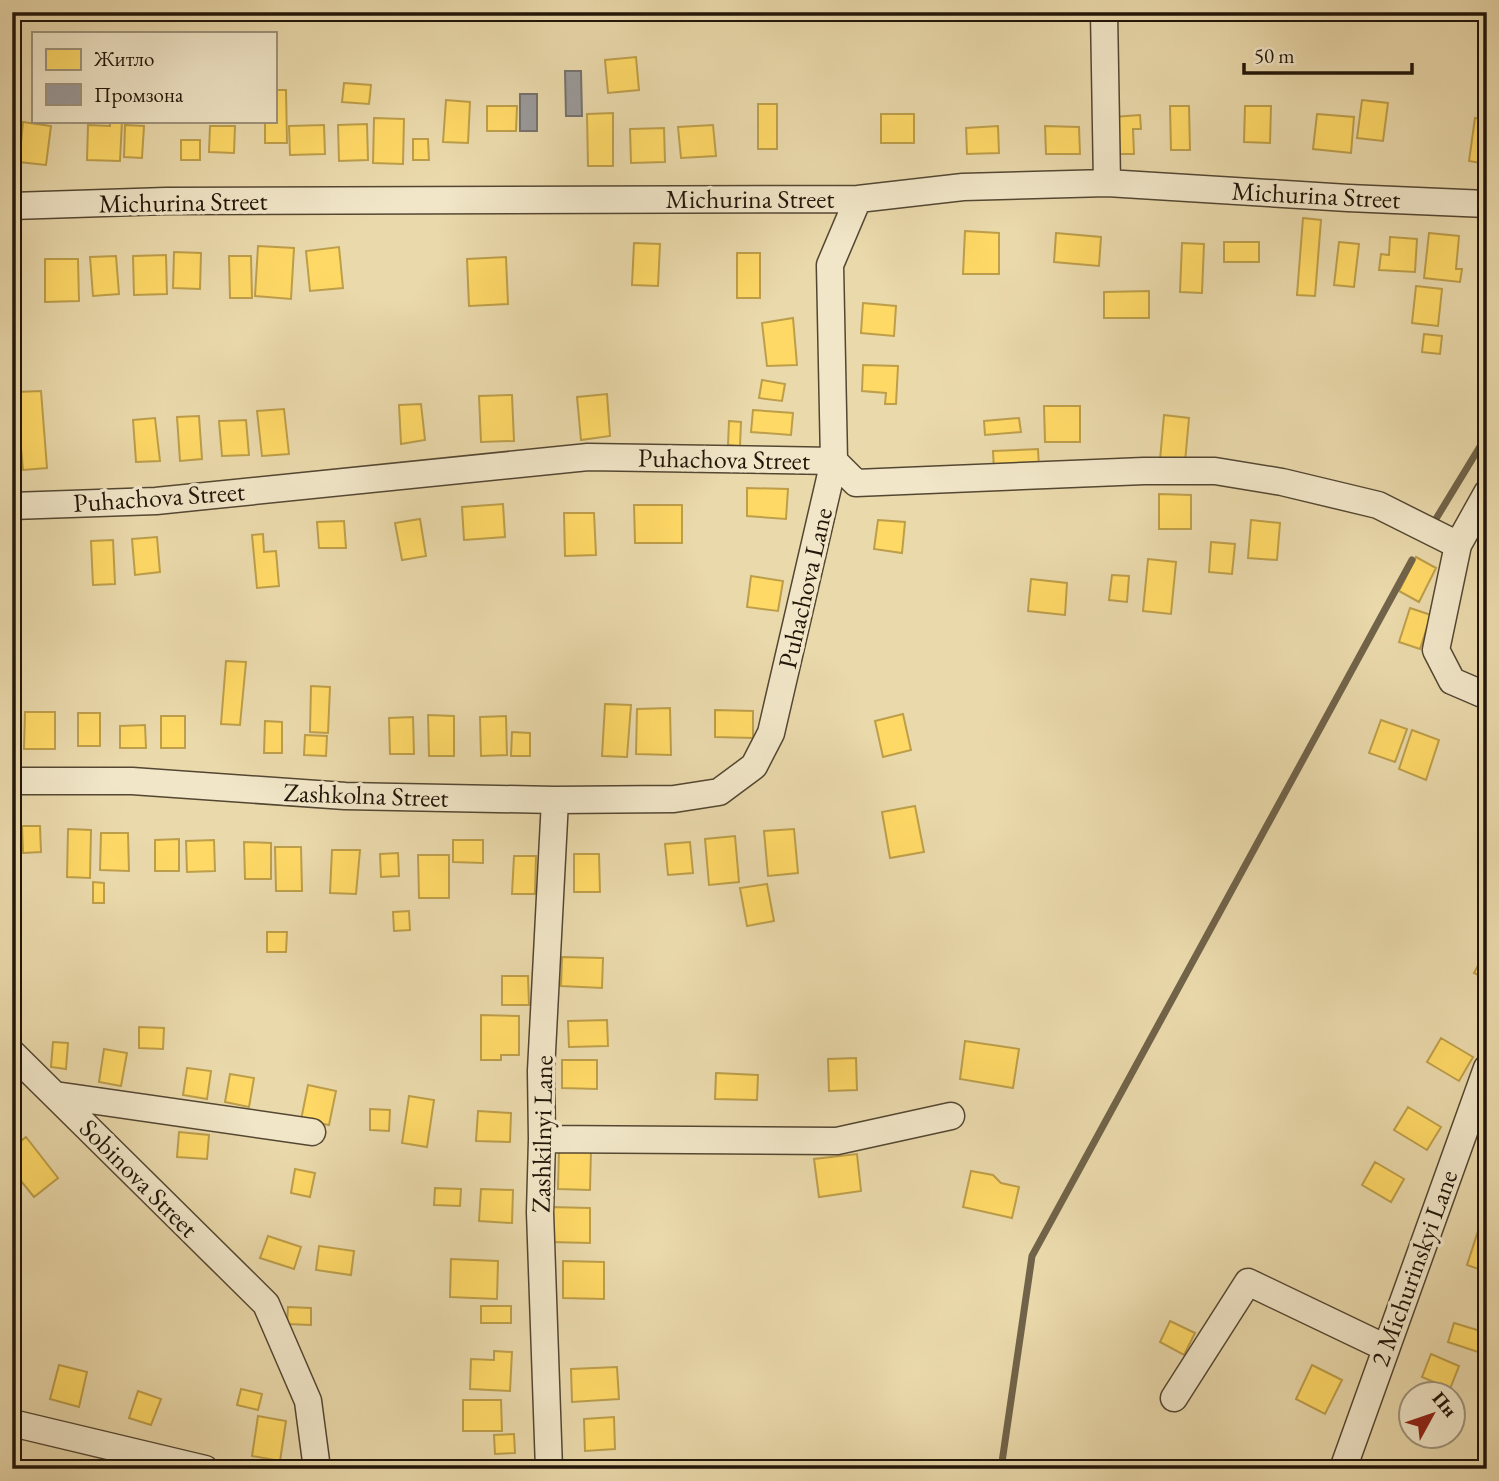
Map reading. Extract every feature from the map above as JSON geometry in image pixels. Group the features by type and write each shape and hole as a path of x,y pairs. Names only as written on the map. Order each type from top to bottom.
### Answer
{"street":[{"path":"1104,12 1107,183"},
{"name":"Michurina Street","path":"12,206 166,201 858,199 962,187 1107,183 1487,204"},
{"name":"Puhachova Lane","path":"719,792 754,766 771,733 834,461 830,265 858,199"},
{"name":"Puhachova Street","path":"12,506 156,501 588,457 834,461 856,483 1144,471 1215,471 1282,482 1378,505 1458,545"},
{"path":"1487,493 1458,545 1436,650 1452,681 1487,696"},
{"name":"Zashkolna Street","path":"12,781 132,782 345,796 555,800 674,800 719,792"},
{"name":"Zashkilnyi Lane","path":"550,1469 540,1212 541,1070 555,800"},
{"name":"Sobinova Street","path":"12,1053 266,1304 308,1401 317,1469"},
{"name":"2 Michurinskyi Lane","path":"1343,1469 1487,1068"},
{"path":"55,1095 312,1132"},
{"path":"542,1139 837,1141 951,1116"},
{"path":"1174,1398 1248,1282 1386,1348"},
{"path":"12,1423 205,1469"}],"building: Житло":[{"path":"636,57 639,90 608,93 605,60"},
{"path":"344,83 371,85 369,104 342,102"},
{"path":"276,90 286,90 287,143 265,143 265,122 276,122"},
{"path":"446,100 470,102 468,143 443,142"},
{"path":"1362,100 1388,103 1383,141 1357,138"},
{"path":"758,104 777,104 777,149 758,149"},
{"path":"487,106 517,106 516,131 487,131"},
{"path":"1170,106 1189,106 1190,150 1171,150"},
{"path":"1245,106 1271,106 1270,143 1244,142"},
{"path":"613,113 613,166 588,166 587,114"},
{"path":"881,114 914,114 914,143 881,143"},
{"path":"1317,114 1354,117 1351,153 1313,149"},
{"path":"1140,115 1141,129 1133,129 1134,154 1114,154 1113,117"},
{"path":"374,118 404,119 403,164 373,163"},
{"path":"1475,118 1487,120 1487,164 1469,161"},
{"path":"23,122 51,126 46,165 19,162"},
{"path":"110,122 122,122 120,161 87,160 88,125 110,126"},
{"path":"367,124 368,160 339,161 338,125"},
{"path":"125,125 144,126 142,158 124,157"},
{"path":"324,125 325,154 290,155 289,126"},
{"path":"713,125 716,156 681,158 678,127"},
{"path":"210,126 235,126 234,153 209,152"},
{"path":"998,126 999,153 967,154 966,128"},
{"path":"1045,126 1079,127 1080,154 1046,154"},
{"path":"664,128 665,162 631,163 630,129"},
{"path":"413,139 428,139 429,160 413,160"},
{"path":"181,140 200,140 200,160 181,160"},
{"path":"1303,218 1321,220 1315,296 1297,295"},
{"path":"965,231 999,233 999,274 963,274"},
{"path":"1056,233 1101,237 1099,266 1054,262"},
{"path":"1429,233 1459,236 1456,269 1462,269 1460,282 1424,278"},
{"path":"1481,233 1487,234 1487,256 1479,256"},
{"path":"1390,237 1417,239 1415,272 1379,270 1381,254 1389,255"},
{"path":"1224,242 1259,242 1259,262 1224,262"},
{"path":"1339,242 1359,244 1354,287 1334,285"},
{"path":"634,243 660,244 658,286 632,285"},
{"path":"1182,243 1204,244 1202,293 1180,292"},
{"path":"258,246 294,248 291,299 255,296"},
{"path":"339,247 343,288 310,291 306,251"},
{"path":"174,252 201,253 200,289 173,288"},
{"path":"737,253 760,253 760,298 737,298"},
{"path":"166,255 167,294 134,295 133,256"},
{"path":"116,256 119,294 93,296 90,257"},
{"path":"229,256 251,256 252,298 230,298"},
{"path":"506,257 508,304 469,306 467,259"},
{"path":"45,259 78,259 79,301 45,302"},
{"path":"1416,286 1442,289 1438,326 1412,323"},
{"path":"1149,291 1149,318 1104,318 1104,292"},
{"path":"863,303 896,306 894,336 861,333"},
{"path":"793,318 797,365 767,366 762,323"},
{"path":"1424,334 1442,336 1440,354 1422,352"},
{"path":"863,365 898,366 896,404 885,404 886,393 862,391"},
{"path":"762,380 785,384 782,401 759,398"},
{"path":"41,391 47,468 23,470 16,392"},
{"path":"607,394 610,436 581,440 577,397"},
{"path":"512,395 514,441 481,442 479,396"},
{"path":"421,404 425,440 401,444 399,405"},
{"path":"1044,406 1080,406 1080,442 1045,442"},
{"path":"284,409 289,454 262,456 257,411"},
{"path":"753,410 793,413 791,435 751,432"},
{"path":"1164,415 1189,418 1185,462 1160,460"},
{"path":"199,416 202,459 180,461 177,417"},
{"path":"155,418 160,461 136,462 133,420"},
{"path":"1019,418 1021,432 985,435 984,421"},
{"path":"246,420 249,455 222,456 219,421"},
{"path":"729,421 741,422 740,446 728,445"},
{"path":"1038,449 1039,468 994,471 993,451"},
{"path":"747,488 788,489 786,519 747,516"},
{"path":"1159,494 1191,495 1191,529 1159,529"},
{"path":"503,504 505,537 464,540 462,507"},
{"path":"634,505 682,505 682,543 635,543"},
{"path":"564,513 594,513 596,555 565,556"},
{"path":"420,519 426,556 402,560 395,523"},
{"path":"878,520 905,522 902,553 874,549"},
{"path":"1251,520 1280,523 1277,560 1248,558"},
{"path":"344,521 346,548 319,548 317,522"},
{"path":"263,534 264,552 276,551 279,586 257,588 252,535"},
{"path":"157,537 160,572 135,575 132,539"},
{"path":"113,540 115,584 93,585 91,541"},
{"path":"1211,542 1235,544 1232,574 1209,572"},
{"path":"1416,557 1436,568 1419,602 1399,591"},
{"path":"1148,559 1176,562 1171,614 1143,611"},
{"path":"1112,575 1129,576 1127,602 1109,600"},
{"path":"751,576 783,581 778,611 747,607"},
{"path":"1031,579 1067,583 1065,615 1028,611"},
{"path":"1410,608 1431,615 1420,649 1399,642"},
{"path":"226,661 246,662 240,725 221,724"},
{"path":"311,686 330,687 328,733 310,732"},
{"path":"605,704 631,705 627,757 602,756"},
{"path":"670,708 671,755 636,754 637,709"},
{"path":"715,710 753,711 753,738 715,737"},
{"path":"25,712 55,712 55,749 24,749"},
{"path":"78,713 100,713 100,746 78,746"},
{"path":"903,714 911,750 883,757 875,721"},
{"path":"428,715 454,716 454,756 429,756"},
{"path":"161,716 185,716 185,748 161,748"},
{"path":"506,716 507,755 481,756 480,717"},
{"path":"413,717 414,754 390,754 389,718"},
{"path":"1381,720 1407,729 1395,762 1369,753"},
{"path":"265,721 282,722 282,753 264,753"},
{"path":"145,725 146,748 120,748 120,726"},
{"path":"1412,730 1439,740 1426,780 1399,769"},
{"path":"512,732 530,733 530,756 511,756"},
{"path":"305,735 327,736 326,756 304,755"},
{"path":"1484,752 1487,753 1487,772 1478,768"},
{"path":"915,806 924,852 890,858 882,812"},
{"path":"22,826 40,826 41,852 23,853"},
{"path":"68,829 91,830 90,878 67,877"},
{"path":"794,829 798,873 768,876 764,831"},
{"path":"101,833 128,833 129,871 100,870"},
{"path":"735,836 739,882 709,885 705,839"},
{"path":"179,839 179,871 155,871 155,840"},
{"path":"214,840 215,871 187,872 186,841"},
{"path":"453,840 483,840 483,863 453,862"},
{"path":"244,842 271,843 271,879 245,879"},
{"path":"690,842 693,873 668,875 665,844"},
{"path":"275,847 301,847 302,891 276,891"},
{"path":"332,850 360,850 356,894 330,893"},
{"path":"398,853 399,876 381,877 380,854"},
{"path":"574,854 599,854 600,892 574,892"},
{"path":"418,855 449,855 449,898 419,898"},
{"path":"514,856 536,856 535,894 512,894"},
{"path":"93,882 104,883 104,903 93,903"},
{"path":"767,884 774,921 747,926 740,888"},
{"path":"409,911 410,930 394,931 393,912"},
{"path":"267,932 287,932 286,952 267,952"},
{"path":"1487,949 1487,979 1474,973"},
{"path":"562,957 603,958 602,988 561,986"},
{"path":"502,976 528,976 529,1005 502,1005"},
{"path":"481,1015 519,1016 519,1055 501,1055 501,1060 481,1060"},
{"path":"607,1020 608,1046 569,1047 568,1021"},
{"path":"139,1027 164,1028 163,1049 139,1048"},
{"path":"1441,1038 1473,1057 1459,1081 1427,1062"},
{"path":"965,1041 1019,1049 1013,1088 960,1079"},
{"path":"53,1042 68,1043 66,1069 51,1067"},
{"path":"104,1049 127,1053 121,1086 99,1082"},
{"path":"856,1058 857,1090 829,1091 828,1059"},
{"path":"562,1060 597,1060 597,1089 562,1088"},
{"path":"187,1068 211,1071 207,1099 183,1095"},
{"path":"716,1073 758,1075 757,1100 715,1099"},
{"path":"230,1074 254,1078 249,1107 225,1102"},
{"path":"308,1085 336,1091 329,1125 301,1120"},
{"path":"409,1096 434,1100 427,1147 402,1143"},
{"path":"1408,1107 1441,1127 1427,1150 1394,1130"},
{"path":"370,1109 390,1110 389,1131 370,1130"},
{"path":"478,1111 511,1113 510,1142 476,1141"},
{"path":"179,1132 209,1135 207,1159 177,1157"},
{"path":"26,1137 58,1178 34,1197 12,1170 12,1148"},
{"path":"559,1150 591,1150 590,1190 558,1189"},
{"path":"857,1154 861,1191 819,1197 814,1159"},
{"path":"1375,1162 1404,1179 1391,1202 1362,1185"},
{"path":"295,1169 315,1173 310,1197 291,1193"},
{"path":"971,1171 993,1175 1001,1183 1019,1187 1012,1218 963,1207"},
{"path":"435,1188 461,1189 460,1206 434,1205"},
{"path":"481,1189 513,1190 512,1223 479,1221"},
{"path":"550,1207 590,1208 590,1243 550,1242"},
{"path":"1480,1225 1487,1227 1487,1272 1467,1265"},
{"path":"268,1236 301,1247 294,1269 260,1258"},
{"path":"319,1246 354,1251 351,1275 316,1270"},
{"path":"451,1259 498,1261 497,1299 450,1297"},
{"path":"563,1261 604,1262 604,1299 563,1298"},
{"path":"481,1306 511,1306 511,1323 481,1323"},
{"path":"288,1307 311,1308 311,1325 287,1324"},
{"path":"1170,1321 1195,1333 1184,1355 1160,1342"},
{"path":"1454,1323 1487,1333 1481,1353 1448,1342"},
{"path":"494,1351 512,1352 510,1391 470,1389 471,1359 494,1360"},
{"path":"1431,1354 1459,1366 1454,1380 1429,1380 1422,1377"},
{"path":"59,1365 87,1372 79,1407 50,1399"},
{"path":"1312,1365 1342,1380 1325,1414 1296,1399"},
{"path":"617,1367 619,1399 572,1402 571,1369"},
{"path":"241,1389 262,1394 258,1410 237,1405"},
{"path":"138,1391 161,1399 151,1425 129,1418"},
{"path":"463,1400 501,1400 502,1431 463,1431"},
{"path":"258,1416 286,1421 280,1461 252,1456"},
{"path":"614,1417 615,1449 585,1451 584,1419"},
{"path":"514,1434 515,1453 495,1454 494,1435"}],"building: Промзона":[{"path":"565,71 581,71 582,116 566,116"},
{"path":"520,94 537,94 537,131 520,131"}],"waterway":[{"path":"1431,527 1487,435"},
{"path":"1001,1469 1032,1256 1412,560"}]}
